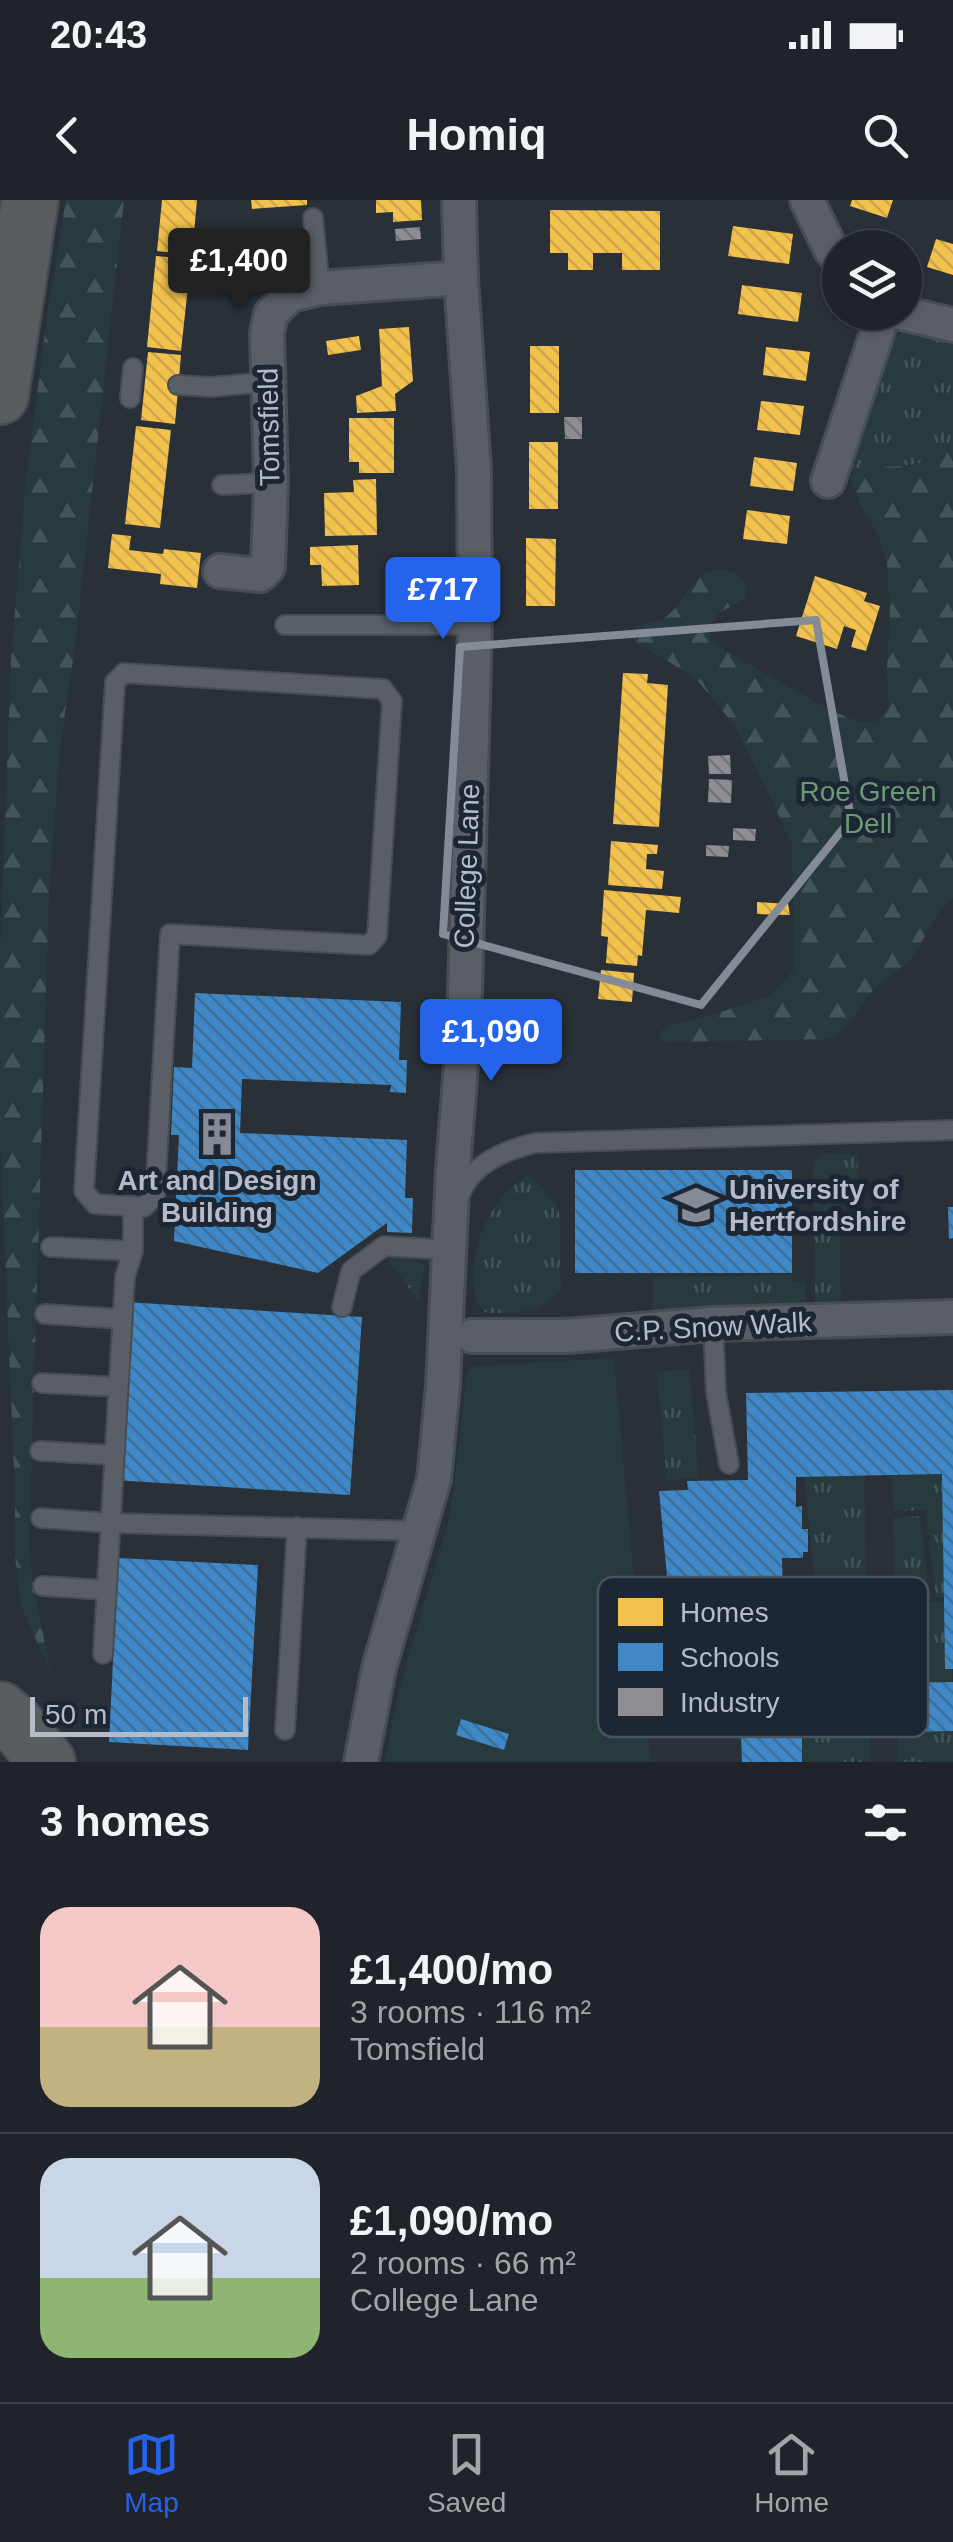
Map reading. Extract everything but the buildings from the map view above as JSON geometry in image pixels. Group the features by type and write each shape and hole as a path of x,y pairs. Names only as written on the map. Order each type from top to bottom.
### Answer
{"highway":[{"path":"0,396 30,200"}],"street":[{"name":"College Lane","path":"360,1762 378,1668 434,1479 443,1385 464,1028 475,625 474,470 459,200"},
{"path":"807,200 822,230"},
{"name":"Tomsfield","path":"220,571 260,575 268,567 267,333 271,314 290,295 320,288 461,278"},
{"path":"922,318 953,325"},
{"path":"828,482 878,330"},
{"name":"C.P. Snow Walk","path":"472,1336 566,1336 713,1324 953,1318"}],"lane":[{"path":"313,218 320,288"},
{"path":"178,385 211,387 268,382"},
{"path":"222,485 270,483"},
{"path":"285,625 475,625"},
{"path":"124,673 383,689 392,701 377,936 368,945 170,934 155,1196 144,1207 133,1206 95,1204 84,1191 115,682 124,673"},
{"path":"342,1308 350,1271 384,1246 451,1237 461,1191 474,1172 491,1158 535,1143 953,1130"},
{"path":"103,1654 122,1319 125,1276 133,1252 133,1206"},
{"path":"51,1247 133,1252"},
{"path":"45,1314 122,1319"},
{"path":"713,1324 716,1392 729,1464"},
{"path":"42,1383 118,1387"},
{"path":"40,1451 113,1455"},
{"path":"41,1518 419,1531"},
{"path":"285,1730 296,1527"},
{"path":"43,1586 105,1590"}],"highlighted area":[{"path":"816,620 851,819 701,1005 443,934 460,647"}],"green space":[{"path":"66,200 124,200 74,654 60,746 49,896 29,1543 32,1579 51,1673 21,1606 15,1556 0,1137 0,956 11,660 26,479"},
{"path":"907,330 953,338 953,443 923,462 866,469 850,478 887,342"},
{"name":"Roe Green Dell","path":"953,443 953,898 940,911 909,962 876,988 849,1023 829,1039 664,1042 659,1036 670,1025 770,996 794,970 792,845 735,726 697,680 635,643 631,633 667,616 704,574 731,572 747,588 745,598 719,613 709,626 711,640 830,710 859,722 878,721 888,707 887,562 850,478 866,469 923,462"},
{"path":"858,1154 858,1186 839,1187 841,1306 815,1306 813,1163 820,1155"},
{"path":"526,1176 532,1177 559,1208 561,1289 546,1303 527,1311 485,1312 474,1290 478,1245 495,1207"},
{"path":"395,1256 424,1265 419,1302 388,1259"},
{"path":"792,1275 793,1281 805,1282 806,1307 653,1315 653,1278"},
{"path":"614,1358 634,1577 598,1577 598,1737 649,1737 651,1762 385,1762 399,1690 450,1516 467,1372 477,1366"},
{"path":"689,1369 699,1478 667,1480 657,1372"},
{"path":"942,1474 944,1597 936,1597 926,1510 893,1511 892,1475"},
{"path":"864,1475 867,1577 814,1577 804,1476"},
{"path":"920,1516 927,1577 894,1577 893,1518"},
{"path":"928,1585 930,1602 944,1603 945,1668 952,1669 952,1682 928,1682"},
{"path":"928,1731 953,1731 953,1762 898,1762 897,1737 928,1737"},
{"path":"802,1737 869,1737 870,1762 802,1762"}],"place":[{"name":"Art and Design Building","path":"217,1134"},
{"name":"University of Hertfordshire","path":"696,1205"}]}
